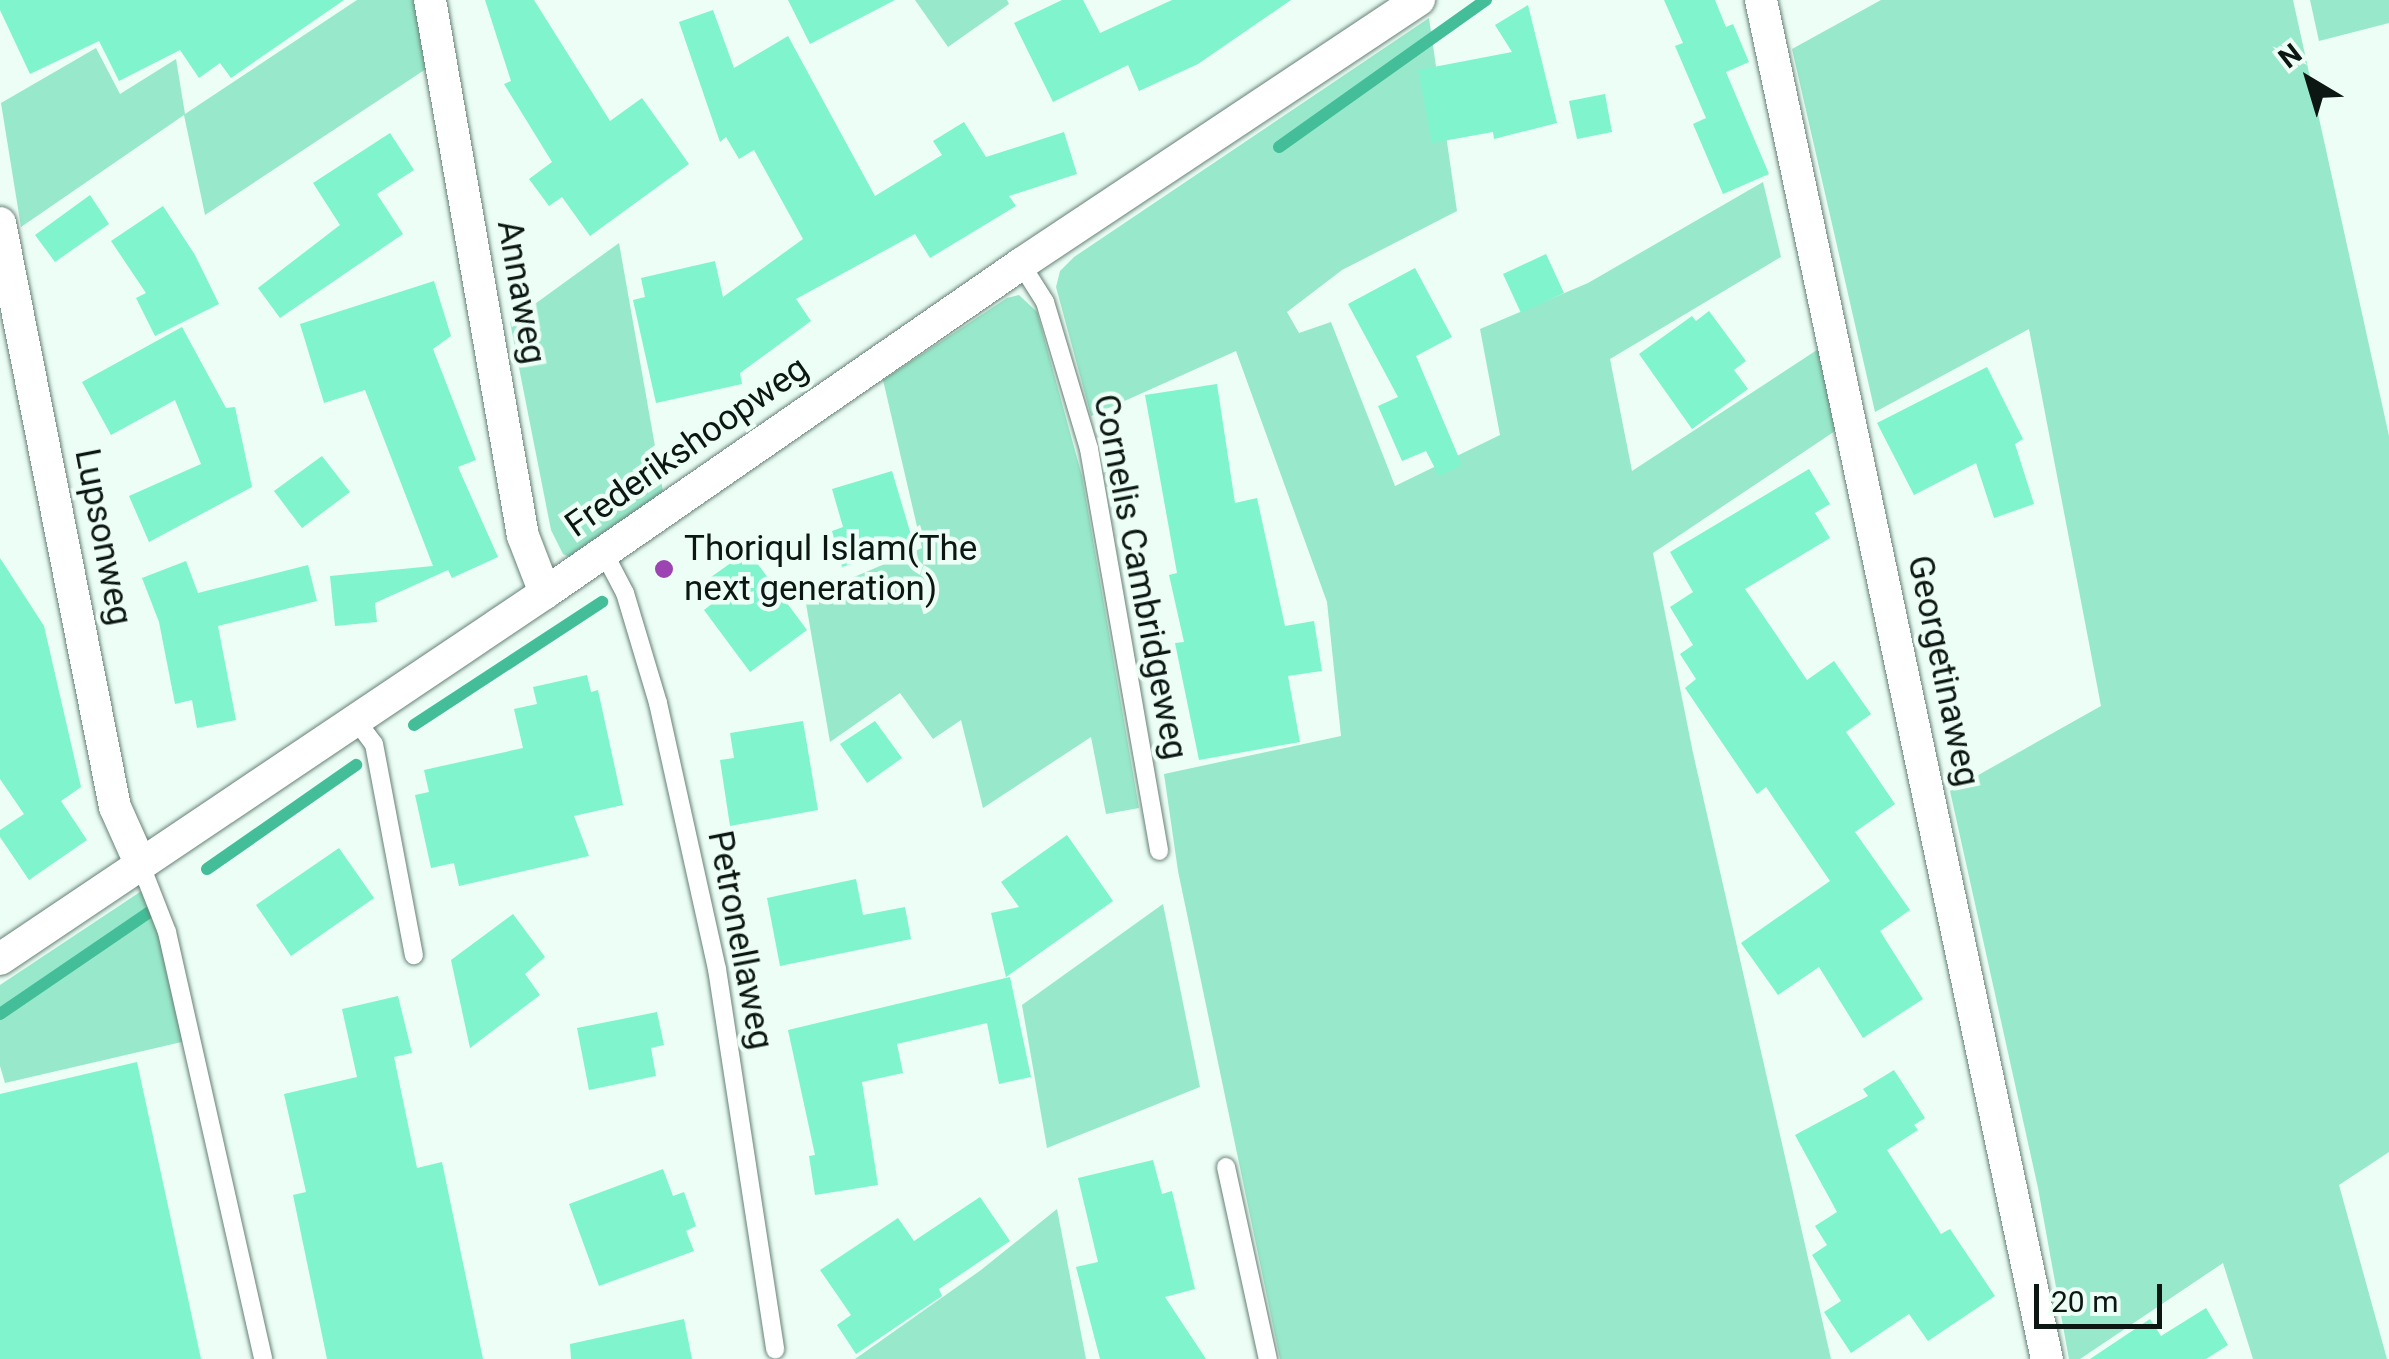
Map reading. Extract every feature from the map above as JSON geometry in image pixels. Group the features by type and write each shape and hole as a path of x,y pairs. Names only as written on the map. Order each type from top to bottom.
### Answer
{"street":[{"name":"Annaweg","path":"430,0 522,536 545,593"},
{"name":"Frederikshoopweg","path":"0,959 604,553 1021,264 1420,0"},
{"name":"Georgetinaweg","path":"1761,0 2047,1359"},
{"name":"Lupsonweg","path":"0,222 115,807 140,863"}],"lane":[{"name":"Cornelis Cambridgeweg","path":"1021,264 1045,302 1090,450 1159,851"},
{"name":"Petronellaweg","path":"604,553 626,593 658,703 717,969 774,1350"},
{"path":"355,720 374,744 414,954"},
{"path":"140,863 166,932 264,1359"},
{"path":"1226,1166 1268,1359"}],"green space":[{"path":"357,0 422,0 435,63 205,215 184,115 21,227 1,103 96,48 120,94 176,59 185,114"},
{"path":"915,0 1007,0 1009,4 948,47"},
{"path":"1881,0 2293,0 2389,436 2389,1152 2339,1185 2387,1359 2253,1359 2223,1263 2080,1359 2069,1359 2038,1188 1950,791 2101,706 2029,329 1875,412 1792,49"},
{"path":"2310,0 2389,0 2389,23 2319,41"},
{"path":"1429,18 1457,211 1342,270 1287,312 1299,333 1331,322 1395,486 1500,435 1480,329 1588,283 1763,182 1781,257 1610,359 1632,471 1820,348 1838,429 1653,553 1693,753 1831,1359 1280,1359 1178,871 1164,774 1341,736 1327,602 1236,351 1091,416 1056,287 1060,271 1074,257"},
{"path":"619,243 664,497 571,558 563,554 551,530 510,322"},
{"path":"1019,295 1037,312 1082,476 1139,808 1106,814 1091,737 983,808 961,720 933,739 900,693 830,742 805,598 922,548 883,380 1007,298"},
{"path":"146,888 199,1038 5,1083 0,1066 0,985"},
{"path":"1163,904 1200,1087 1047,1148 1022,1005"},
{"path":"1057,1209 1086,1359 855,1359 981,1270"}],"building":[{"path":"0,0 344,0 231,78 220,63 199,78 180,50 119,81 99,41 30,74 0,10"},
{"path":"485,0 534,0 610,121 642,98 689,164 590,236 562,197 549,206 529,179 552,162 504,84 511,81"},
{"path":"788,0 895,0 810,44"},
{"path":"1062,0 1083,0 1100,33 1172,0 1291,0 1198,64 1139,91 1128,65 1053,102 1014,23"},
{"path":"1664,0 1715,0 1726,27 1733,24 1749,62 1726,72 1769,174 1723,194 1693,124 1706,118 1675,46 1683,43"},
{"path":"1528,5 1557,123 1494,139 1493,132 1432,143 1418,70 1512,52 1495,25"},
{"path":"713,10 734,68 788,36 875,196 942,155 933,141 964,122 986,157 1064,132 1077,174 1009,196 1016,206 930,258 915,234 796,299 811,321 740,373 742,384 656,403 633,300 645,297 641,278 715,261 723,297 803,239 754,150 739,159 726,137 720,142 679,22"},
{"path":"1605,94 1612,132 1577,139 1569,101"},
{"path":"390,133 414,170 377,194 403,234 280,318 258,288 340,225 313,183"},
{"path":"90,195 109,224 55,262 35,235"},
{"path":"163,206 195,255 219,304 155,336 136,298 146,293 111,241"},
{"path":"1546,254 1564,293 1521,313 1503,274"},
{"path":"1415,268 1452,337 1416,356 1462,465 1439,476 1426,451 1402,461 1378,406 1398,397 1348,304"},
{"path":"434,281 451,336 433,349 476,460 458,467 498,557 452,578 448,570 375,603 377,622 335,626 330,576 433,566 365,390 324,403 300,324"},
{"path":"1709,311 1746,361 1734,370 1748,389 1692,429 1639,354 1692,316 1696,321"},
{"path":"182,327 226,408 235,407 252,487 149,542 129,496 201,464 175,400 111,435 82,382"},
{"path":"1987,367 2023,439 2015,444 2034,504 1994,518 1976,463 1914,495 1877,423"},
{"path":"1217,384 1235,503 1257,498 1285,626 1314,621 1322,671 1288,676 1300,742 1199,760 1175,643 1184,642 1169,575 1177,573 1145,395"},
{"path":"322,456 350,492 302,528 274,491"},
{"path":"1809,469 1830,504 1815,513 1830,538 1745,589 1807,680 1834,661 1871,714 1846,732 1895,804 1855,832 1910,910 1880,931 1923,999 1863,1038 1819,967 1778,995 1741,943 1830,881 1766,787 1757,794 1685,688 1696,679 1680,654 1693,645 1670,607 1693,592 1670,552"},
{"path":"892,471 914,545 842,567 832,531 843,527 832,489"},
{"path":"751,555 807,630 750,672 704,610 717,600 704,582 735,560 738,564"},
{"path":"0,558 44,626 81,787 61,801 87,840 29,880 0,837 0,830 24,814 0,779"},
{"path":"186,561 198,593 308,565 317,601 218,626 236,720 197,728 192,700 175,704 159,622 142,578"},
{"path":"587,675 591,692 598,690 623,805 574,816 589,856 459,886 454,863 431,868 415,795 429,792 424,770 523,748 514,709 537,704 533,687"},
{"path":"803,721 818,810 730,826 720,760 734,758 730,733"},
{"path":"875,721 902,758 867,783 840,744"},
{"path":"1067,835 1113,901 1006,977 991,913 1019,907 1001,882"},
{"path":"339,848 374,898 291,956 256,905"},
{"path":"856,879 863,915 905,907 911,939 780,966 767,898"},
{"path":"513,914 545,957 525,974 540,995 470,1048 451,960"},
{"path":"1010,977 1031,1077 999,1084 987,1023 897,1044 903,1073 862,1082 878,1185 815,1195 809,1156 815,1155 788,1030"},
{"path":"398,996 412,1053 394,1057 417,1168 442,1162 483,1359 327,1359 293,1195 306,1192 284,1094 357,1077 342,1009"},
{"path":"657,1012 664,1045 651,1048 656,1076 589,1090 577,1028"},
{"path":"137,1062 201,1359 0,1359 0,1094"},
{"path":"1894,1070 1925,1118 1914,1125 1918,1130 1887,1150 1941,1234 1950,1229 1995,1296 1928,1341 1909,1314 1851,1353 1824,1312 1841,1301 1812,1255 1827,1245 1815,1226 1837,1212 1795,1135 1868,1096 1863,1089"},
{"path":"1153,1160 1162,1194 1172,1191 1195,1289 1165,1297 1206,1359 1100,1359 1076,1267 1098,1262 1078,1178"},
{"path":"663,1169 673,1196 684,1192 696,1226 686,1231 694,1251 599,1286 569,1204"},
{"path":"980,1197 1010,1241 939,1289 942,1296 856,1354 837,1325 851,1315 820,1270 898,1218 914,1241"},
{"path":"2206,1308 2228,1345 2206,1359 2090,1359 2150,1319 2161,1336"},
{"path":"684,1319 692,1359 571,1359 570,1344"}],"waterway":[{"path":"1279,147 1486,0"},
{"path":"414,725 602,602"},
{"path":"207,869 356,765"},
{"path":"0,1014 151,911"}],"place":[{"name":"Thoriqul Islam(The next generation)","path":"664,569"}]}
